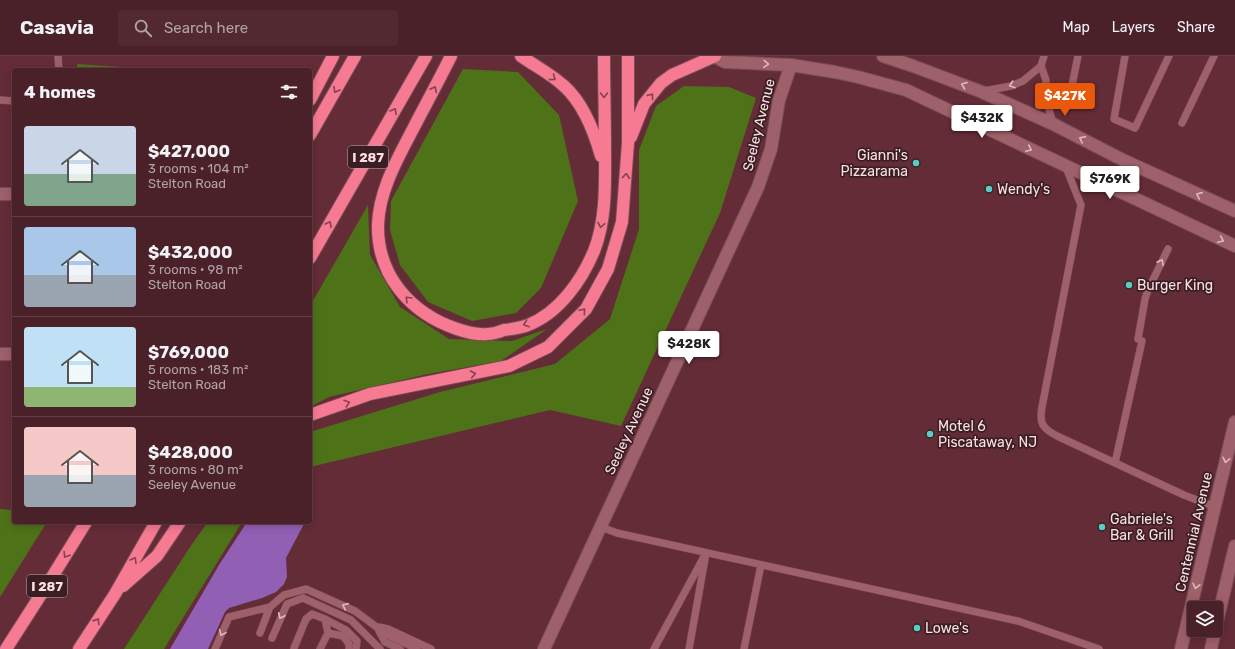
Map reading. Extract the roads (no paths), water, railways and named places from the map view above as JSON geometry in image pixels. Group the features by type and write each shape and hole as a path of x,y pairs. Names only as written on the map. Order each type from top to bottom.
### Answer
{"highway":[{"path":"312,96 333,56"},
{"path":"312,131 355,56"},
{"name":"I 287","path":"312,255 426,56"},
{"path":"451,56 387,184 380,208 378,226 379,245 384,262 400,291 428,317 444,325 464,331 487,334 528,325 546,315 563,300 579,280 594,250 604,206 604,56"},
{"path":"521,56 565,86 575,98 584,112 598,144 605,171"},
{"path":"312,414 370,394 509,366 548,347 586,309 608,269 622,222 628,144 628,56"},
{"path":"628,144 644,104 661,83 672,74 714,56"},
{"name":"I 287","path":"6,649 85,524"},
{"path":"79,649 115,594 155,524"},
{"path":"115,594 157,556 179,524"}],"main road":[{"path":"714,56 725,62 791,65 858,77 906,90 1235,246"},
{"path":"883,56 982,92 1052,124 1123,160 1233,209"},
{"name":"Seeley Avenue","path":"544,649 758,187 771,149 779,100 791,65"},
{"path":"0,194 12,194"},
{"path":"0,354 12,354"},
{"name":"Centennial Avenue","path":"1181,649 1235,422"},
{"path":"1222,601 1235,546"},
{"path":"1212,649 1214,637"}],"lane":[{"path":"58,56 59,68"},
{"path":"982,92 1011,86 1023,81 1041,66 1044,56"},
{"path":"1069,100 1078,56"},
{"path":"1125,56 1114,119 1135,128 1169,56"},
{"path":"1182,122 1214,56"},
{"path":"1041,66 1046,80 1045,94 1052,124"},
{"path":"0,100 12,101"},
{"path":"1065,165 1081,205 1040,417 1043,424 1047,431 1184,495 1215,507"},
{"path":"1115,463 1140,340 1145,299 1168,249"},
{"path":"601,528 617,534 1018,621 1099,649"},
{"path":"654,649 706,553"},
{"path":"689,649 706,553"},
{"path":"744,649 761,565"},
{"path":"260,633 270,607 284,594 306,589 355,611 386,634 417,649"},
{"path":"272,638 287,604 303,598 351,620 368,639 380,649"},
{"path":"214,649 229,617 270,607"},
{"path":"294,648 306,619 312,614 346,630 357,641 356,649"},
{"path":"320,649 328,633 325,619"},
{"path":"377,627 385,642 400,649"},
{"path":"377,627 388,629 430,649"},
{"path":"328,633 343,636 349,644 349,649"},
{"path":"368,639 373,649"}],"place":[{"name":"Gianni's Pizzarama","path":"916,163"},
{"name":"Wendy's","path":"989,189"},
{"name":"Burger King","path":"1129,285"},
{"name":"Motel 6 Piscataway, NJ","path":"930,434"},
{"name":"Gabriele's Bar & Grill","path":"1102,527"},
{"name":"Lowe's","path":"917,628"}]}
